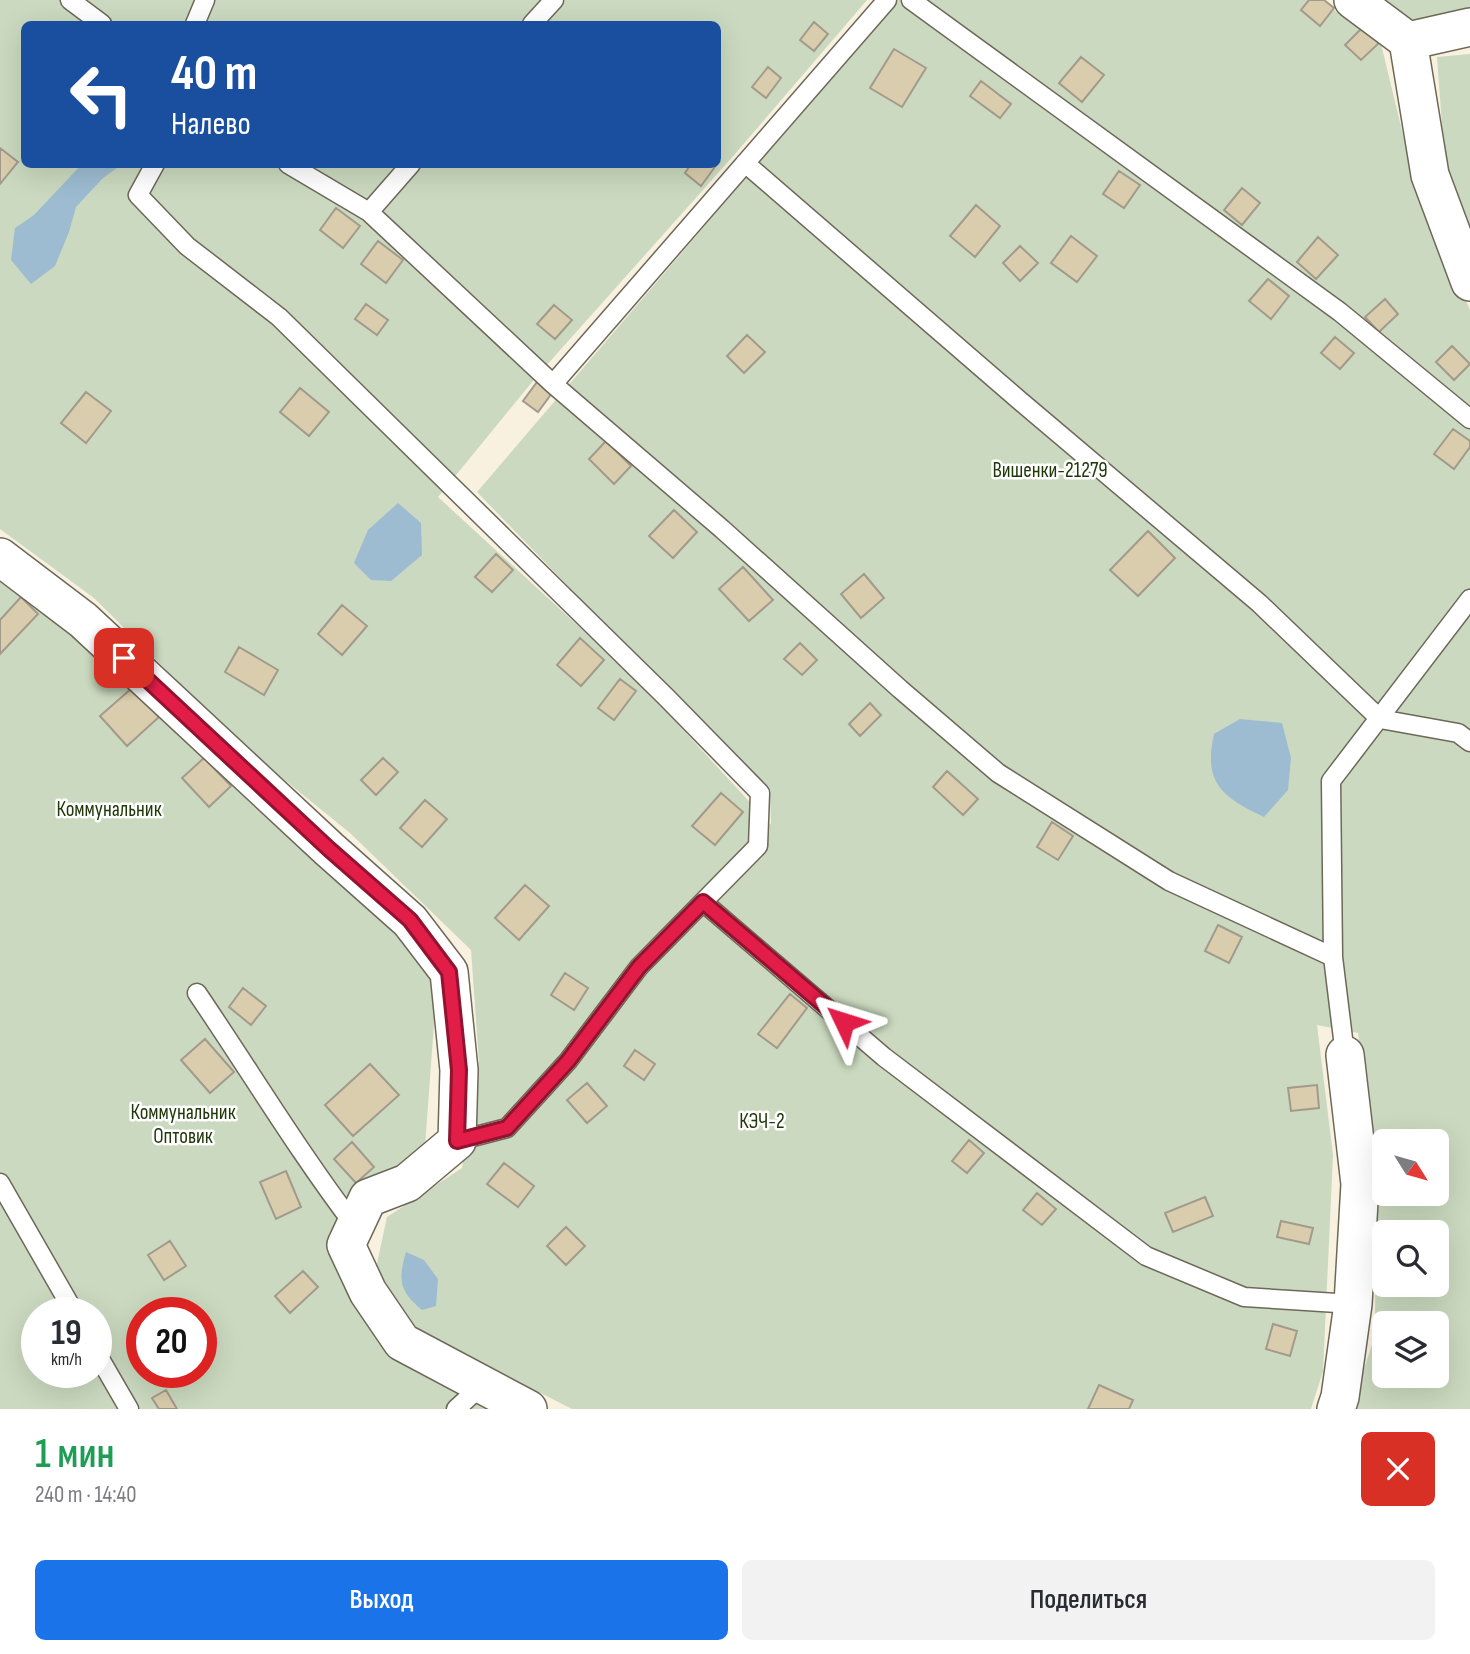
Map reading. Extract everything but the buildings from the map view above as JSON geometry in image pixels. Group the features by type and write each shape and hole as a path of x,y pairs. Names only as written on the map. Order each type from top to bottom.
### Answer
{"street":[{"path":"1353,0 1408,41 1430,175 1470,282"},
{"path":"1408,41 1470,27"},
{"path":"0,557 83,620 329,849 410,920 449,972 459,1070 457,1141 407,1183 368,1198 346,1245 368,1292 402,1342 468,1397 528,1409"},
{"path":"1336,1409 1340,1398 1353,1304 1360,1184 1345,1055"}],"lane":[{"path":"70,0 98,21"},
{"path":"196,21 205,0"},
{"path":"536,21 554,0"},
{"path":"554,384 887,0"},
{"path":"911,0 1340,312 1470,419"},
{"path":"746,163 1019,400 1259,603 1380,719 1458,733 1470,742"},
{"path":"153,168 138,195 187,246 279,317 666,696 760,793 758,846 639,967 568,1061 507,1128 457,1141"},
{"path":"295,168 369,212 554,384 998,773 1170,881 1334,957"},
{"path":"369,212 408,168"},
{"path":"1345,1055 1334,957 1331,781 1470,600"},
{"path":"703,902 884,1057 1146,1256 1244,1297 1353,1304"},
{"path":"197,993 254,1076 313,1170 355,1226"},
{"path":"0,1183 65,1297"},
{"path":"112,1380 129,1409"}],"green space":[{"path":"0,0 867,0 735,154 537,376 438,497 637,680 771,825 770,795 477,492 898,0 1320,0 1381,44 1415,184 1470,310 1470,1409 1351,1409 1372,1344 1372,1388 1449,1388 1449,1311 1375,1311 1375,1297 1449,1297 1449,1220 1376,1220 1376,1206 1449,1206 1449,1129 1372,1129 1372,1140 1358,1033 1317,1025 1333,1155 1323,1371 1311,1409 572,1409 418,1330 376,1268 387,1217 462,1168 479,1061 471,950 350,833 244,747 94,598 0,529"},
{"path":"1371,0 1470,0 1470,15 1396,19"},
{"path":"1470,54 1470,247 1446,180 1437,57"},
{"name":"Коммунальник Оптовик","path":"0,574 105,653 438,969 425,1146 348,1201 391,1354 506,1409 0,1409"}],"water":[{"path":"78,168 117,168 103,178 76,207 55,266 31,284 11,260 15,228 34,215"},
{"path":"398,503 421,523 422,555 391,581 371,580 354,563 368,530"},
{"path":"1240,719 1282,723 1291,758 1288,790 1264,817 1227,795 1214,777 1211,765 1214,734"},
{"path":"406,1252 424,1260 438,1279 436,1306 422,1310 405,1291 401,1278"}],"route":[{"path":"124,658 329,849 410,920 449,972 459,1070 457,1141 507,1128 568,1061 639,967 703,902 844,1022"}],"park label":[{"name":"Вишенки-21279","path":"1050,470"},
{"name":"Коммунальник","path":"109,809"},
{"name":"КЭЧ-2","path":"762,1121"}]}
